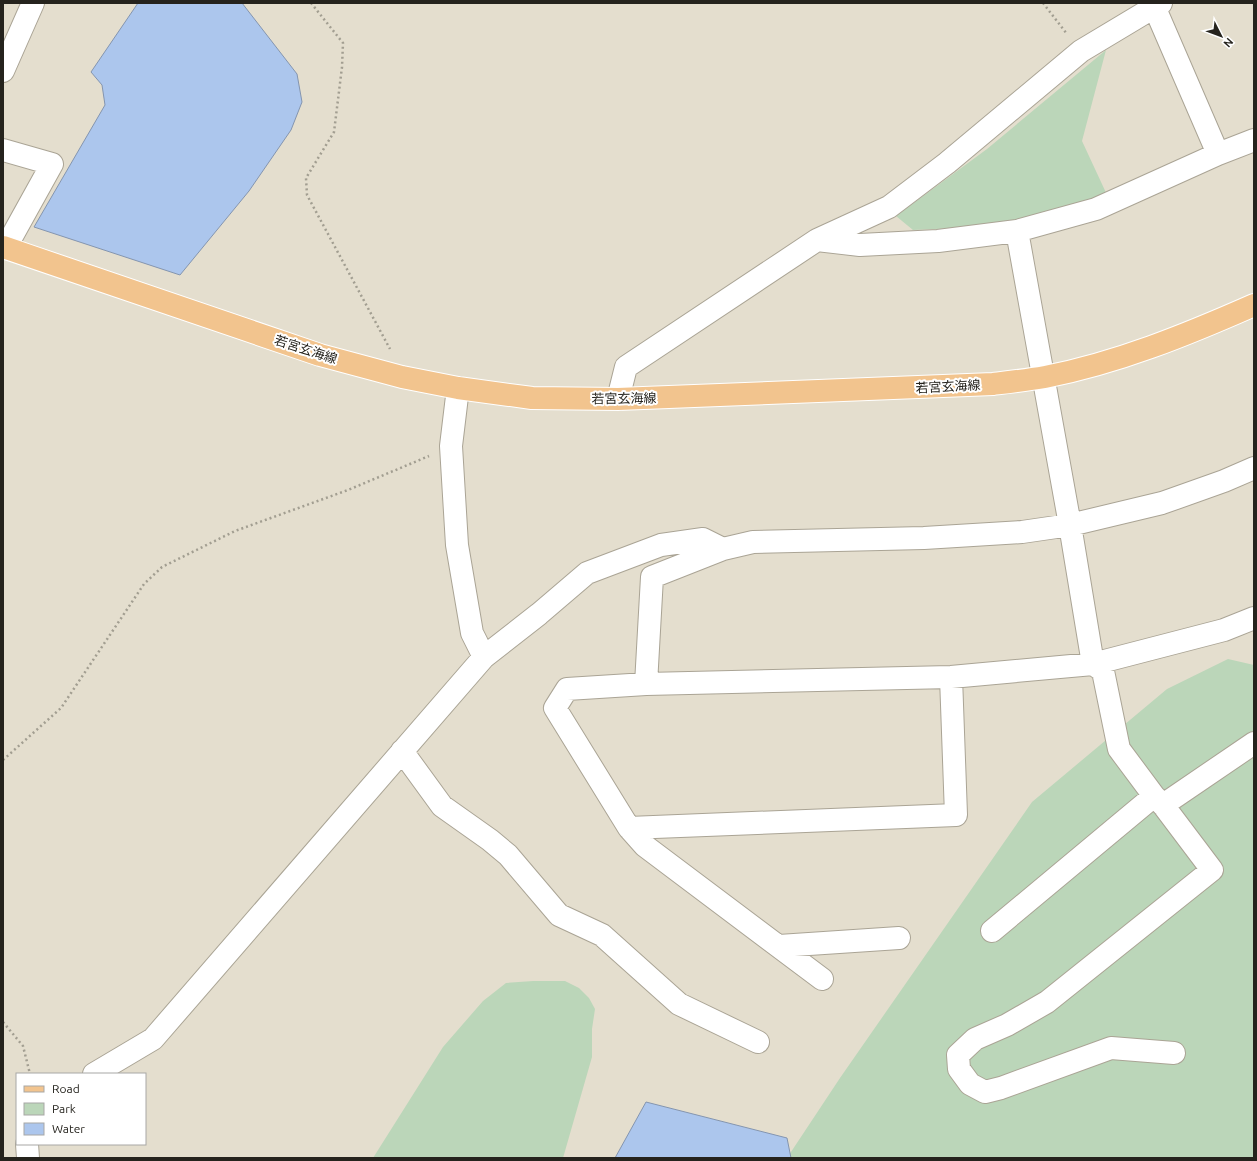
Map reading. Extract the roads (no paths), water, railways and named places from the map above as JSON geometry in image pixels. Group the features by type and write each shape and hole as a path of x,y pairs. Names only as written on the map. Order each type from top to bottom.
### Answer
{"main road":[{"name":"若宮玄海線","path":"4,247 320,355 402,377 458,388 532,398 618,399 978,385 1044,377 1134,354 1254,305"}],"street":[{"path":"3,72 33,3"},
{"path":"618,399 626,367 817,240 889,207 947,163 1081,51 1158,4 1218,154"},
{"path":"817,240 860,246 938,242 1017,231 1096,209 1218,154 1254,140"},
{"path":"3,150 52,164 4,247"},
{"path":"1017,231 1070,525 1093,664 1103,671 1119,749 1212,870 1047,1002 1007,1025 975,1039 958,1055 959,1068 970,1084 985,1092 1001,1088 1111,1048 1174,1052"},
{"path":"458,388 451,446 457,545 472,633 484,657"},
{"path":"646,684 652,577 723,549 753,542 932,537 1022,532 1070,525 1162,503 1224,481 1254,468"},
{"path":"96,1073 152,1039 484,657 539,614 587,573 661,545 703,539 723,549"},
{"path":"822,979 645,846 629,828 555,708 568,689 646,684 951,677 1093,664 1224,630 1254,618"},
{"path":"629,828 956,815 951,677"},
{"path":"992,931 1159,800 1254,742"},
{"path":"402,751 442,806 490,840 508,855 560,915 580,926 602,935 679,1004 758,1042"},
{"path":"779,946 899,938"},
{"path":"27,1145 28,1158"}],"water":[{"path":"138,3 242,3 297,74 302,102 291,130 249,191 180,275 34,227 105,105 102,85 91,72"},
{"path":"646,1102 787,1138 791,1158 615,1158"}]}
